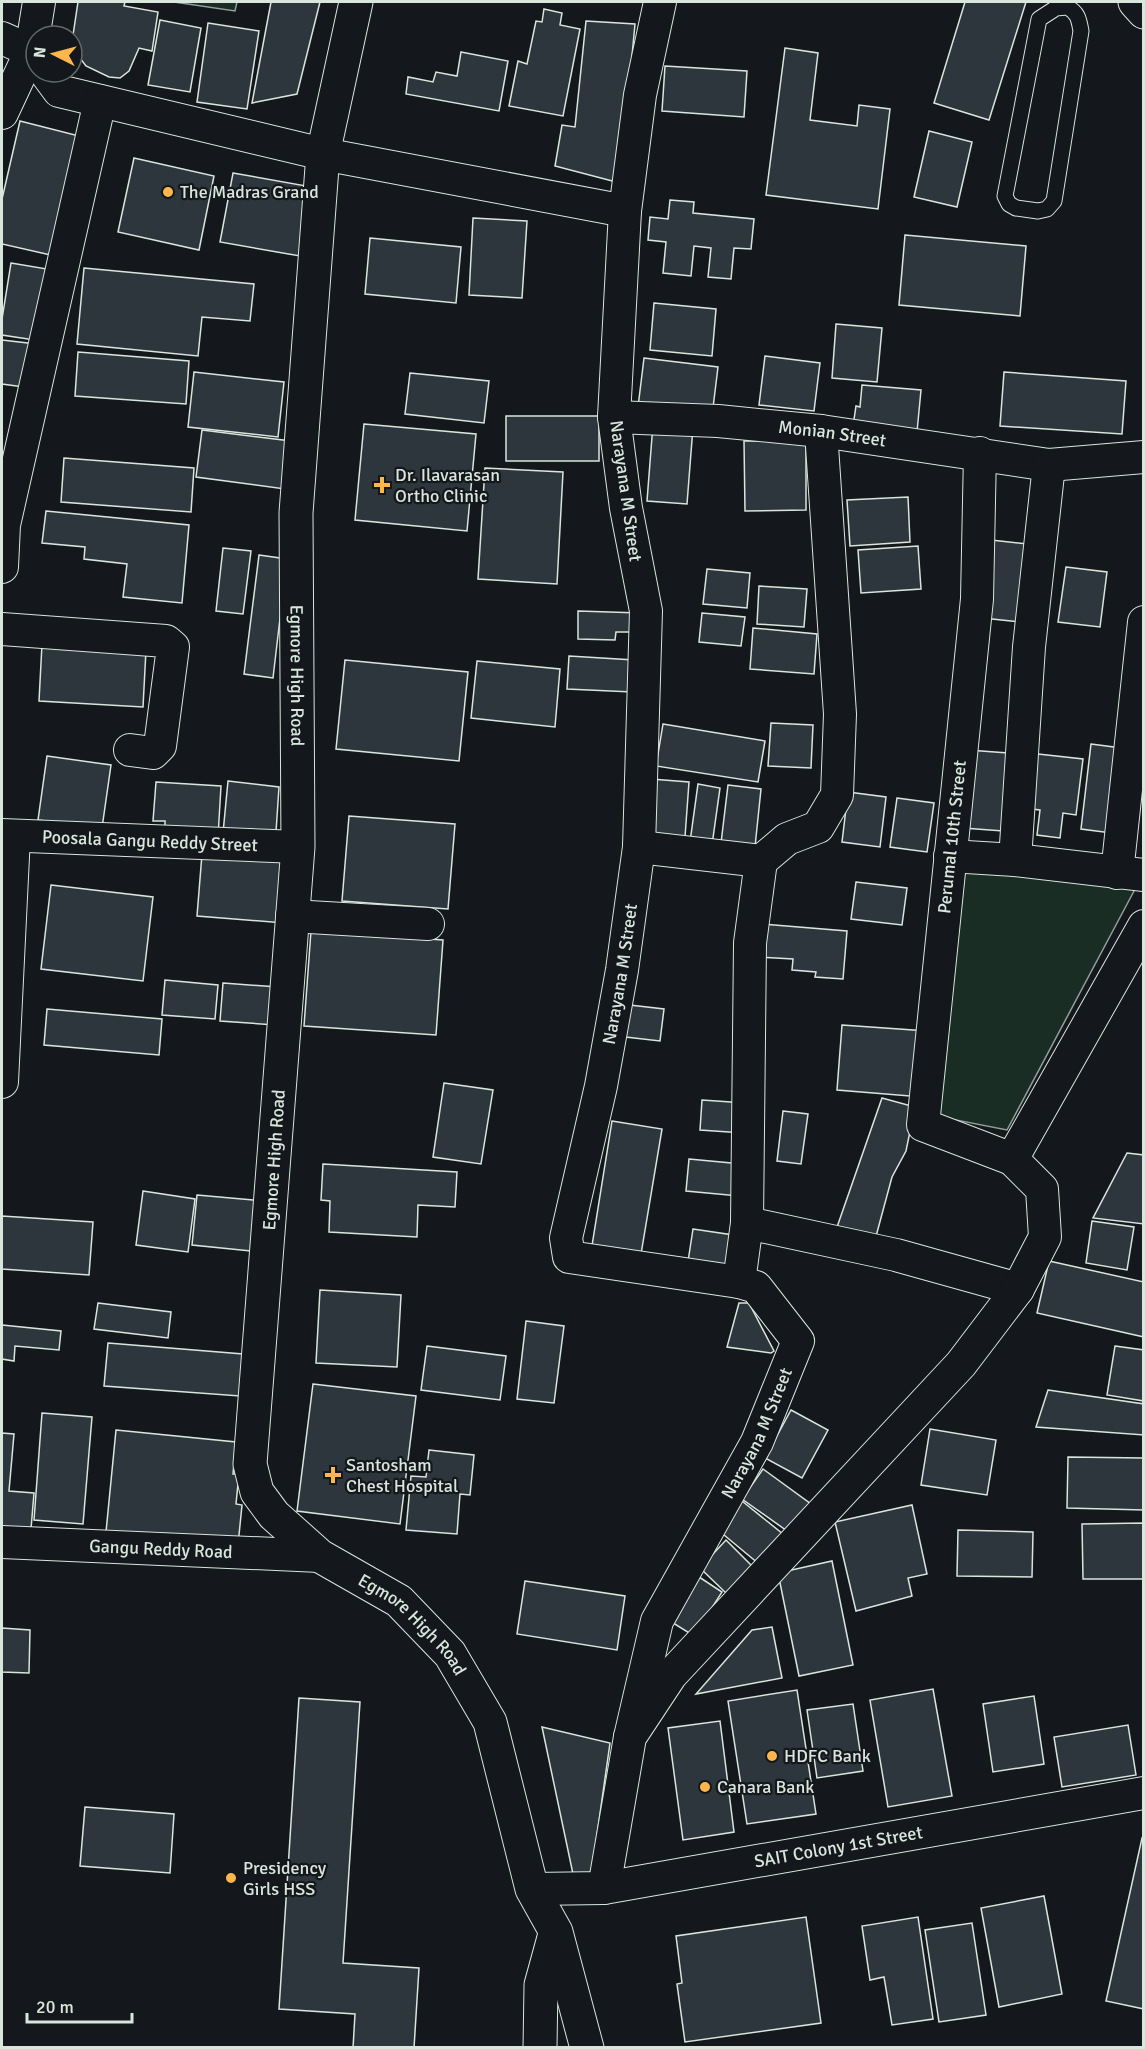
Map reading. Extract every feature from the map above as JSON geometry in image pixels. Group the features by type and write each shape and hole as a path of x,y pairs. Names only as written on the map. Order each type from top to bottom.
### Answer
{"main road":[{"name":"Egmore High Road","path":"356,2 323,154 296,513 298,847 250,1464 257,1492 274,1515 320,1556 399,1601 450,1654 490,1722 532,1888 556,1932 587,2048"},
{"path":"1135,2 1143,12"},
{"path":"540,2048 541,1985 556,1932"}],"street":[{"path":"38,24 39,2"},
{"name":"Narayana M Street","path":"630,1737 657,1621 757,1442 798,1341 756,1287 739,1282 569,1257 566,1238 601,1086 622,970 639,847 646,612 626,508 614,417 625,211 640,95 660,2"},
{"path":"2,38 24,52"},
{"path":"2,113 24,80"},
{"path":"54,84 59,91 323,154 625,211"},
{"path":"2,567 4,525 100,101"},
{"name":"Monian Street","path":"614,417 718,422 821,431 1049,465 1143,457"},
{"path":"739,1282 747,1222 750,943 761,861 787,839 818,827 837,795 840,714 821,431"},
{"name":"Perumal 10th Street","path":"980,453 977,599 923,1125 1012,1159"},
{"path":"1015,860 1029,647 1049,465"},
{"path":"950,856 1015,860 1130,874 1143,622"},
{"path":"2,628 166,641 172,647 160,746 153,753 130,750"},
{"path":"2,1083 8,836"},
{"name":"Poosala Gangu Reddy Street","path":"8,836 298,847"},
{"path":"639,847 761,861"},
{"path":"292,916 428,924"},
{"path":"604,1888 630,1737 670,1675 961,1364 1018,1289 1045,1237 1042,1189 1012,1159 1143,926"},
{"path":"747,1222 896,1255 1018,1289"},
{"name":"Gangu Reddy Road","path":"2,1542 320,1556"},
{"name":"SAIT Colony 1st Street","path":"532,1888 604,1888 1143,1793"}],"lane":[{"path":"1076,6 1081,31 1054,201 1047,209 1038,211 1016,208 1009,204 1005,196 1039,20 1056,8 1076,6"}],"green space":[{"path":"174,2 237,2 235,11"},
{"path":"955,860 1142,876 1007,1130 925,1114"}],"building":[{"path":"78,2 125,2 124,6 158,12 152,51 139,48 129,71 120,78 109,77 86,66 84,63 84,24 75,24"},
{"path":"271,2 320,2 297,94 252,103"},
{"path":"965,2 1026,2 989,120 934,103"},
{"path":"544,9 562,13 560,25 580,29 563,116 509,106 518,61 527,64 536,21 542,22"},
{"path":"160,20 201,28 190,92 148,85"},
{"path":"586,21 635,24 620,183 555,166 562,125 575,127"},
{"path":"208,23 259,31 247,109 197,102"},
{"path":"785,48 818,53 810,120 857,126 859,105 890,109 878,209 766,195"},
{"path":"461,52 508,61 499,111 406,94 408,77 433,82 436,72 457,76"},
{"path":"665,66 747,71 744,117 662,111"},
{"path":"20,121 83,137 55,256 2,244 2,199"},
{"path":"929,131 972,142 957,207 914,197"},
{"path":"134,158 214,176 199,250 118,232"},
{"path":"233,173 312,187 300,256 220,242"},
{"path":"670,200 694,202 693,213 754,219 751,249 734,248 731,279 708,277 711,248 694,246 691,276 663,273 666,242 648,240 650,217 668,219"},
{"path":"473,218 527,221 522,298 469,295"},
{"path":"905,235 1026,246 1020,316 899,305"},
{"path":"370,238 461,247 456,303 365,294"},
{"path":"11,263 53,270 41,341 2,335 2,319"},
{"path":"84,268 254,284 250,321 202,317 198,356 77,344"},
{"path":"654,303 716,309 712,356 650,350"},
{"path":"836,324 882,328 877,382 832,378"},
{"path":"2,340 36,344 31,388 2,384"},
{"path":"78,352 189,361 186,404 75,396"},
{"path":"765,356 820,363 814,411 759,405"},
{"path":"644,358 718,367 712,416 638,407"},
{"path":"194,372 284,382 278,437 188,427"},
{"path":"1004,372 1126,381 1122,434 1000,426"},
{"path":"410,373 489,381 484,423 405,414"},
{"path":"862,385 921,390 917,432 853,426 856,406 860,407"},
{"path":"506,416 599,416 599,461 506,461"},
{"path":"364,424 476,434 467,531 355,520"},
{"path":"653,424 693,427 687,504 647,501"},
{"path":"202,430 291,441 285,489 196,477"},
{"path":"744,441 806,441 806,510 745,511"},
{"path":"64,458 194,468 191,512 61,502"},
{"path":"485,468 563,472 557,584 478,579"},
{"path":"908,497 910,542 850,546 847,500"},
{"path":"46,511 189,525 182,603 123,597 127,564 84,559 85,547 42,543"},
{"path":"991,540 1037,545 1029,623 983,618"},
{"path":"918,546 921,589 861,593 858,550"},
{"path":"223,548 251,551 243,614 216,611"},
{"path":"259,555 287,559 273,678 244,674"},
{"path":"1066,567 1107,572 1100,627 1058,622"},
{"path":"707,569 750,573 747,608 703,604"},
{"path":"759,586 807,589 804,627 757,624"},
{"path":"578,611 640,613 639,632 616,632 615,640 578,639"},
{"path":"702,613 745,617 741,646 699,642"},
{"path":"753,628 817,634 814,674 750,669"},
{"path":"42,644 146,650 143,707 39,701"},
{"path":"569,656 634,660 632,692 567,689"},
{"path":"345,660 468,672 459,761 336,749"},
{"path":"477,661 560,669 555,727 471,718"},
{"path":"771,723 813,725 811,768 768,766"},
{"path":"663,724 765,741 758,782 656,766"},
{"path":"1091,744 1129,749 1119,834 1081,829"},
{"path":"968,750 1008,753 1003,831 963,828"},
{"path":"1029,753 1083,759 1076,815 1063,813 1060,838 1037,835 1040,810 1023,808"},
{"path":"47,756 111,765 102,828 38,820"},
{"path":"651,779 689,782 685,837 647,834"},
{"path":"228,781 279,787 276,832 223,833"},
{"path":"156,782 221,786 218,837 165,833 165,821 153,821"},
{"path":"698,784 720,788 712,845 690,842"},
{"path":"728,785 761,789 755,847 721,843"},
{"path":"848,792 886,797 880,847 842,842"},
{"path":"897,798 934,803 927,852 890,847"},
{"path":"349,816 455,824 448,909 342,901"},
{"path":"202,854 283,860 284,923 197,916"},
{"path":"856,882 907,888 902,925 851,919"},
{"path":"51,885 153,897 143,981 41,969"},
{"path":"762,924 847,931 843,979 815,977 816,972 792,970 793,959 759,957"},
{"path":"311,931 443,940 436,1035 304,1026"},
{"path":"165,980 218,985 215,1019 162,1015"},
{"path":"223,983 278,987 275,1025 220,1021"},
{"path":"621,1004 664,1009 660,1041 617,1036"},
{"path":"47,1009 162,1019 159,1055 44,1045"},
{"path":"842,1025 927,1031 922,1097 837,1090"},
{"path":"444,1083 493,1090 481,1164 433,1157"},
{"path":"882,1098 915,1107 906,1151 892,1177 875,1240 836,1230"},
{"path":"702,1100 745,1103 743,1133 700,1130"},
{"path":"783,1111 808,1114 801,1164 777,1161"},
{"path":"612,1121 662,1129 640,1260 591,1252"},
{"path":"1127,1153 1144,1155 1144,1224 1093,1218"},
{"path":"689,1159 742,1164 739,1196 686,1191"},
{"path":"323,1164 457,1172 455,1207 418,1205 417,1237 329,1232 330,1201 321,1200"},
{"path":"143,1191 195,1199 188,1252 136,1245"},
{"path":"197,1195 265,1201 261,1252 192,1245"},
{"path":"2,1216 93,1222 89,1275 2,1269"},
{"path":"1092,1221 1134,1227 1127,1270 1086,1263"},
{"path":"693,1229 740,1236 735,1275 687,1268"},
{"path":"1049,1261 1144,1282 1144,1337 1037,1313"},
{"path":"320,1290 401,1295 397,1367 316,1363"},
{"path":"98,1303 171,1312 168,1338 94,1329"},
{"path":"739,1303 749,1303 774,1351 771,1353 727,1347"},
{"path":"526,1321 564,1326 554,1403 517,1399"},
{"path":"2,1325 61,1331 59,1350 15,1346 14,1361 2,1359"},
{"path":"108,1343 243,1354 240,1396 104,1386"},
{"path":"427,1346 506,1356 500,1400 421,1390"},
{"path":"1115,1346 1144,1350 1144,1401 1107,1395"},
{"path":"313,1384 416,1396 400,1524 297,1511"},
{"path":"1048,1390 1144,1404 1144,1435 1036,1427"},
{"path":"791,1410 828,1430 802,1478 765,1458"},
{"path":"42,1413 92,1417 83,1524 34,1520"},
{"path":"930,1429 996,1440 987,1495 921,1485"},
{"path":"116,1430 236,1442 233,1474 239,1474 236,1504 242,1505 238,1545 106,1532"},
{"path":"2,1433 14,1434 9,1491 34,1493 31,1529 2,1527"},
{"path":"429,1450 474,1455 470,1495 460,1494 457,1534 406,1530 411,1476 426,1477"},
{"path":"1068,1457 1144,1458 1144,1510 1067,1508"},
{"path":"763,1469 811,1504 790,1533 742,1499"},
{"path":"742,1501 783,1534 759,1564 718,1530"},
{"path":"912,1505 927,1574 908,1578 912,1596 856,1611 835,1522"},
{"path":"1144,1523 1144,1579 1083,1579 1082,1524"},
{"path":"958,1530 1033,1532 1032,1577 957,1576"},
{"path":"726,1540 752,1566 726,1593 700,1568"},
{"path":"832,1561 853,1665 799,1676 778,1573"},
{"path":"693,1573 722,1592 694,1636 665,1618"},
{"path":"525,1581 625,1596 617,1650 517,1634"},
{"path":"772,1627 782,1678 696,1694 752,1630"},
{"path":"2,1628 30,1630 29,1673 2,1672"},
{"path":"933,1689 952,1796 888,1807 870,1700"},
{"path":"797,1690 816,1814 747,1824 728,1701"},
{"path":"1034,1696 1044,1764 993,1772 983,1704"},
{"path":"299,1698 360,1702 343,1963 419,1968 414,2048 353,2048 355,2014 279,2009"},
{"path":"853,1704 863,1771 817,1778 807,1710"},
{"path":"720,1721 734,1832 683,1840 668,1728"},
{"path":"1128,1725 1136,1775 1062,1787 1054,1737"},
{"path":"542,1727 610,1743 592,1870 588,1874 573,1874"},
{"path":"85,1807 174,1814 170,1873 80,1866"},
{"path":"1142,1838 1144,1839 1144,2009 1106,2001"},
{"path":"1044,1896 1062,1994 999,2007 981,1908"},
{"path":"806,1917 821,2023 685,2042 677,1984 682,1983 676,1936"},
{"path":"918,1917 933,2019 892,2025 884,1977 870,1980 862,1926"},
{"path":"972,1923 986,2015 939,2022 925,1930"}],"place":[{"name":"The Madras Grand","path":"168,192"},
{"name":"Dr. Ilavarasan Ortho Clinic","path":"382,485"},
{"name":"Santosham Chest Hospital","path":"333,1475"},
{"name":"HDFC Bank","path":"772,1756"},
{"name":"Canara Bank","path":"705,1787"},
{"name":"Presidency Girls HSS","path":"231,1878"}]}
